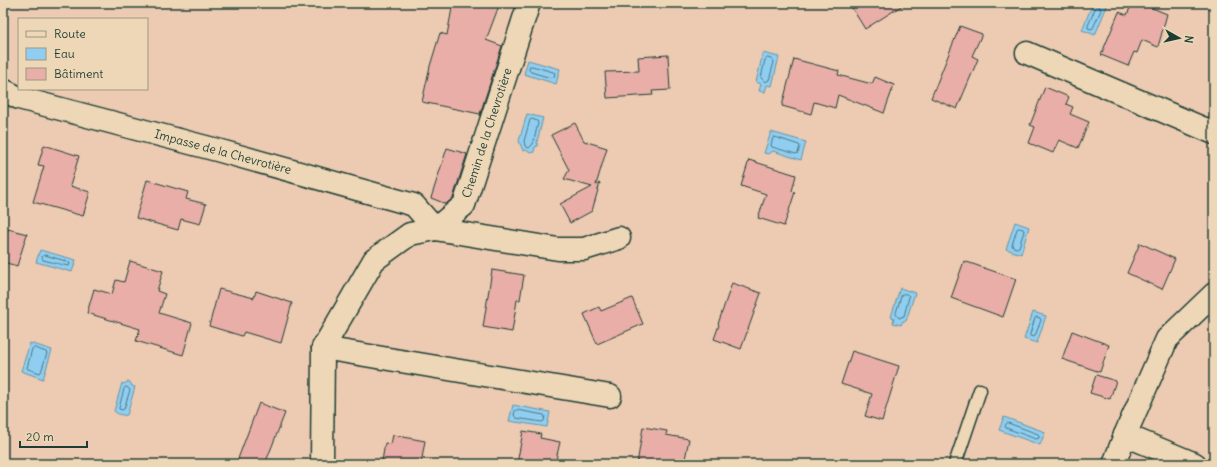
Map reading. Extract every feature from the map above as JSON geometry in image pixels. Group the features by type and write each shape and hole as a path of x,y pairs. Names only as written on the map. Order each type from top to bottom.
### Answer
{"street":[{"name":"Chemin de la Chevrotière","path":"322,464 324,348 374,260 410,234 435,229 464,205 529,3"},
{"path":"1027,53 1214,133"},
{"name":"Impasse de la Chevrotière","path":"3,90 19,98 217,150 414,205 435,229"},
{"path":"435,229 558,249 584,249 619,238"},
{"path":"1114,464 1167,339 1214,294"},
{"path":"324,348 610,396"},
{"path":"1125,435 1195,464"}],"lane":[{"path":"955,464 980,390"}],"water":[{"path":"1093,3 1099,3 1107,6 1095,35 1082,30"},
{"path":"763,53 779,57 772,86 767,85 765,92 759,91 761,84 756,82"},
{"path":"528,60 560,69 556,84 524,74"},
{"path":"527,114 543,118 537,142 538,146 535,147 534,152 530,153 526,150 523,151 519,141"},
{"path":"771,132 806,142 801,160 773,151 769,154 764,153"},
{"path":"1015,222 1029,227 1021,254 1006,249"},
{"path":"40,250 76,260 72,272 36,262"},
{"path":"900,288 915,293 906,321 903,321 901,325 893,323 894,318 891,317"},
{"path":"1033,312 1046,316 1037,343 1024,339"},
{"path":"30,343 52,350 43,379 21,371"},
{"path":"130,382 132,386 135,387 127,415 118,414 114,411 122,383 124,384"},
{"path":"513,405 550,412 547,427 509,421"},
{"path":"1004,417 1045,432 1040,445 999,430"}],"building":[{"path":"453,3 500,3 486,40 502,46 480,114 422,102 430,66 440,33 447,35"},
{"path":"849,3 906,3 865,29"},
{"path":"1132,3 1140,3 1167,14 1158,47 1142,40 1137,53 1134,52 1128,66 1101,55 1119,12 1127,15"},
{"path":"960,26 982,34 972,56 978,59 957,109 931,98"},
{"path":"668,55 670,90 652,91 653,95 607,98 605,72 639,71 638,57"},
{"path":"794,59 839,71 838,75 872,84 875,77 894,85 884,113 838,95 835,108 814,102 811,114 782,106"},
{"path":"1045,87 1069,97 1066,104 1073,107 1070,114 1089,122 1078,148 1059,140 1053,153 1029,143 1035,127 1030,125"},
{"path":"575,123 584,141 607,148 596,185 600,183 592,211 570,223 560,204 592,187 564,179 569,170 551,135"},
{"path":"44,145 79,156 70,186 90,192 83,216 33,202 44,166 38,165"},
{"path":"447,148 467,154 453,198 446,204 431,198"},
{"path":"749,160 796,175 792,191 795,192 784,226 758,218 766,194 741,186"},
{"path":"147,180 188,192 186,199 206,204 200,224 181,219 178,230 136,218"},
{"path":"8,229 27,234 17,266 3,262 3,245"},
{"path":"1140,243 1175,259 1162,289 1127,273"},
{"path":"130,261 163,271 157,291 165,294 159,313 192,323 183,355 136,341 140,329 87,313 94,289 112,294 116,280 124,282"},
{"path":"964,261 1016,279 1003,317 951,298"},
{"path":"492,270 524,275 520,300 517,300 512,332 483,327"},
{"path":"732,283 761,293 741,349 714,339"},
{"path":"219,289 254,298 256,291 292,303 281,343 244,332 242,336 209,326"},
{"path":"632,298 643,324 597,344 584,314 599,307 601,311"},
{"path":"1072,331 1109,345 1100,372 1062,359"},
{"path":"852,351 899,366 882,421 865,416 872,394 841,384"},
{"path":"1096,375 1116,381 1110,399 1090,393"},
{"path":"259,403 285,413 265,464 236,464"},
{"path":"643,427 667,431 666,435 689,439 684,464 637,464"},
{"path":"523,431 541,434 540,438 560,442 555,464 517,464"},
{"path":"393,435 425,441 421,464 384,464 385,461 382,461 385,443 391,444"}]}
